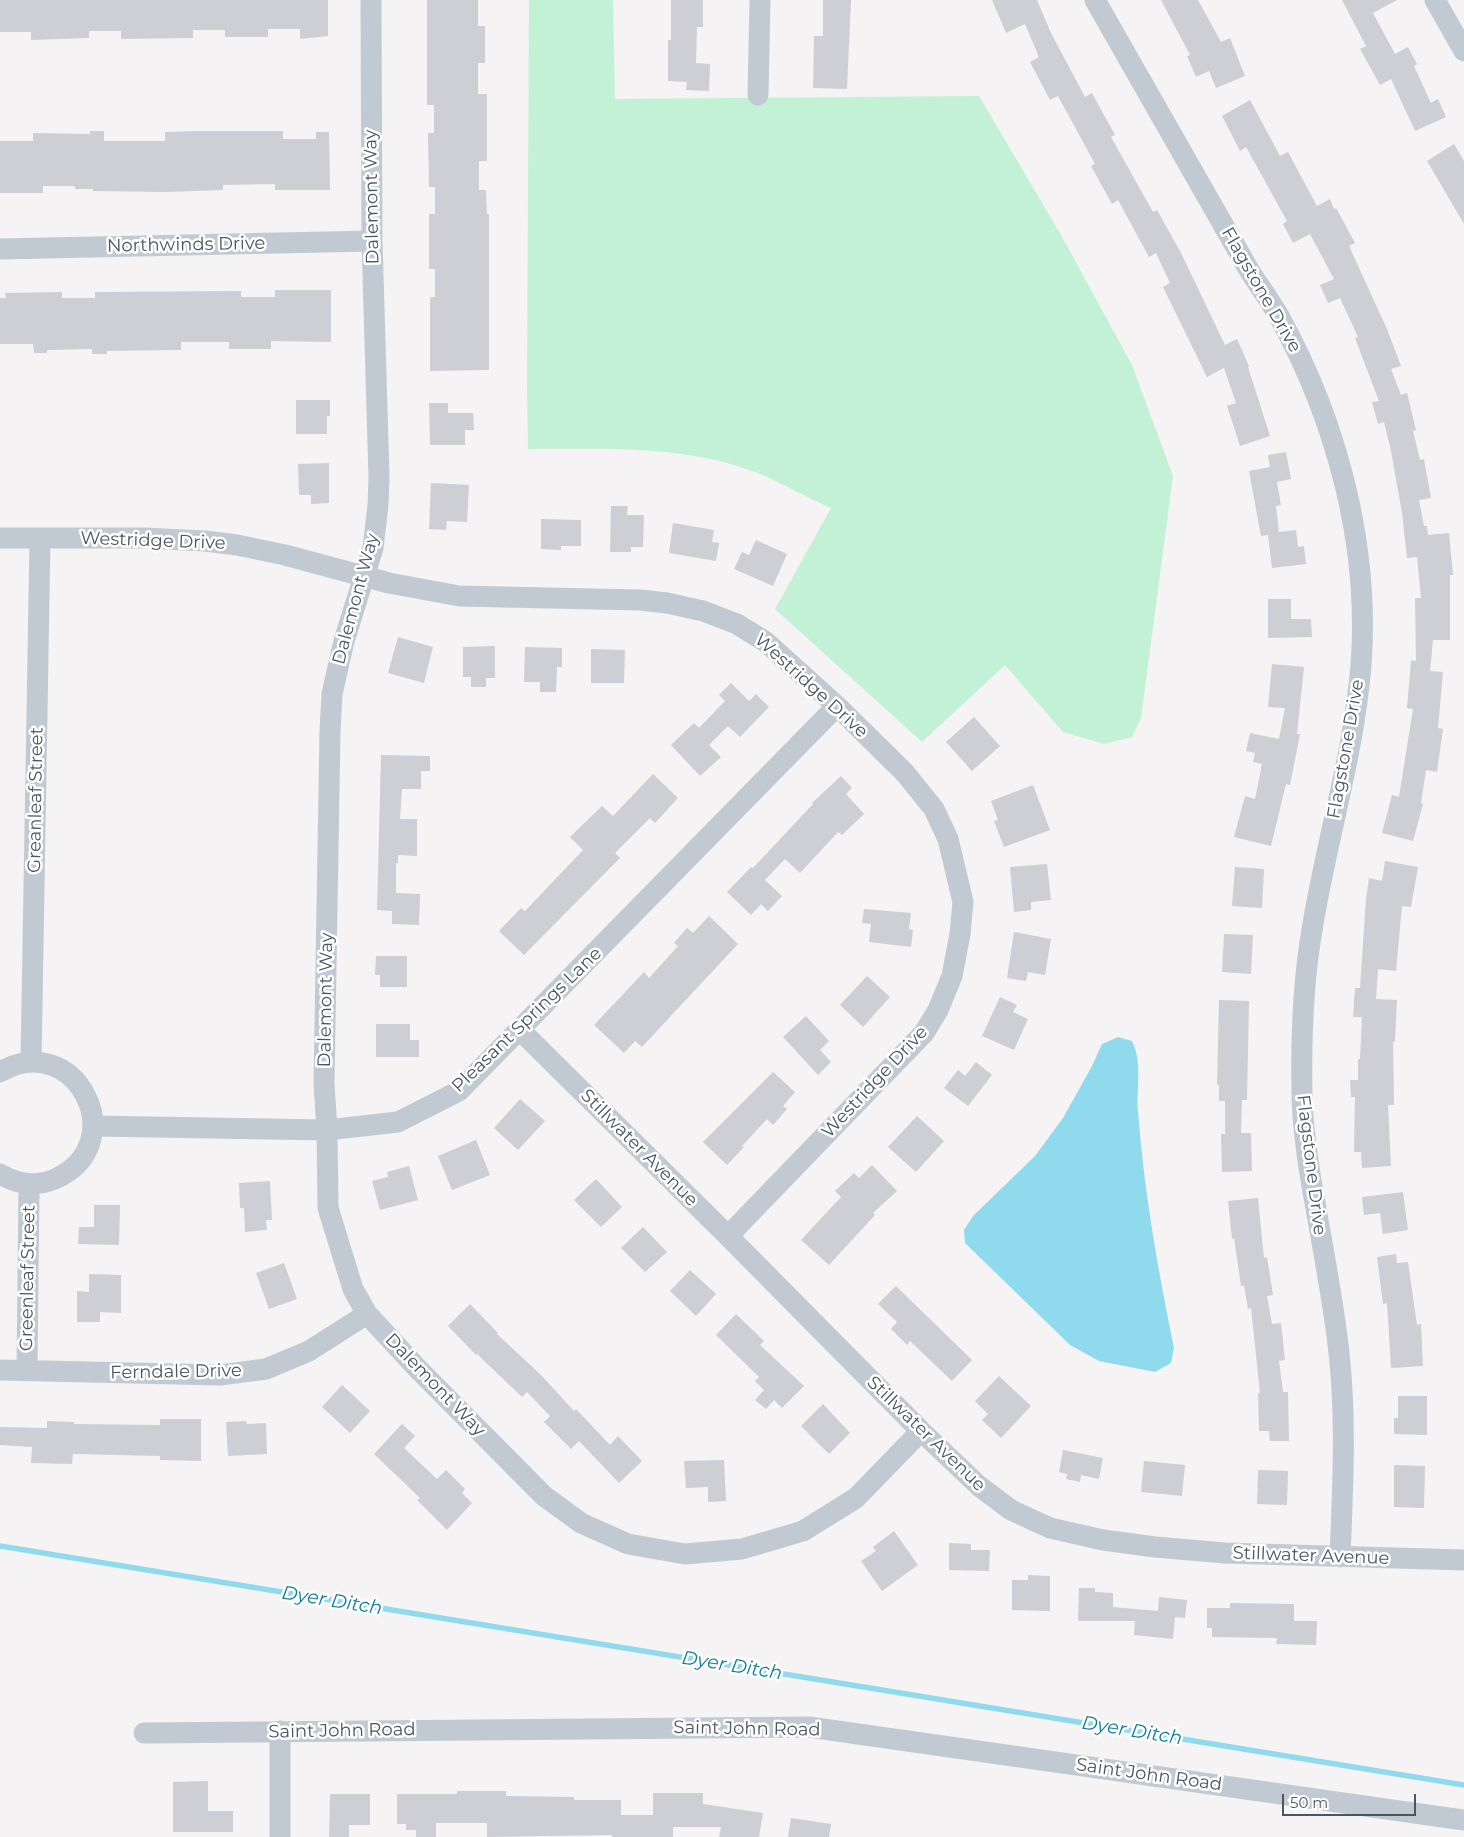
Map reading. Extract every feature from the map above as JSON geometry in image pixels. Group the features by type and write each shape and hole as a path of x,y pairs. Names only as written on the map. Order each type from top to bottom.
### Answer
{"street":[{"name":"Dalemont Way","path":"370,0 372,241 379,477 378,505 373,548 344,641 332,694 325,1057 328,1208 353,1289 367,1314 418,1369 544,1496 581,1524 628,1544 685,1554 742,1549 803,1531 856,1498 921,1432"},
{"path":"758,95 760,0"},
{"name":"Flagstone Drive","path":"1095,0 1249,269 1280,317 1313,387 1333,440 1347,495 1355,539 1362,623 1357,703 1312,930 1307,964 1302,1053 1305,1140 1337,1336 1342,1386 1344,1429 1340,1556"},
{"path":"1435,0 1464,51"},
{"name":"Northwinds Drive","path":"0,249 372,241"},
{"name":"Westridge Drive","path":"0,538 205,541 237,545 285,555 422,590 459,596 640,600 667,603 703,611 737,624 766,642 906,773 934,809 948,839 963,902 960,934 952,976 938,1010 924,1032 728,1236"},
{"name":"Greanleaf Street","path":"31,1062 40,538"},
{"name":"Pleasant Springs Lane","path":"93,1126 327,1130 398,1122 459,1091 836,706"},
{"name":"Stillwater Avenue","path":"520,1030 728,1236 921,1432 979,1486 1011,1510 1050,1528 1103,1540 1155,1547 1225,1553 1464,1560"},
{"path":"0,1072 11,1065 31,1062 50,1064 68,1073 82,1088 91,1106 93,1126 89,1145 80,1161 66,1174 48,1182 29,1184 10,1180 0,1174"},
{"name":"Greenleaf Street","path":"27,1371 29,1184"},
{"name":"Ferndale Drive","path":"0,1370 220,1375 266,1369 309,1351 367,1314"},
{"name":"Saint John Road","path":"144,1734 809,1726 1464,1820"},
{"path":"280,1731 280,1837"}],"green space":[{"path":"529,0 613,0 615,99 979,96 1061,235 1132,365 1173,476 1141,718 1132,737 1104,744 1063,732 1005,665 922,742 775,609 831,508 755,472 728,463 700,457 643,450 528,449"}],"water":[{"path":"1118,1037 1132,1041 1137,1058 1138,1112 1144,1171 1157,1260 1174,1348 1171,1363 1155,1372 1099,1361 1070,1345 965,1243 964,1230 973,1216 1035,1156 1063,1118 1102,1044"}],"building":[{"path":"0,0 328,0 328,36 300,39 300,29 268,29 268,37 225,37 225,30 193,30 193,38 121,39 121,31 89,31 89,38 31,40 31,32 0,32"},
{"path":"427,0 478,0 478,26 485,26 485,63 478,63 478,94 487,94 487,161 479,161 479,190 486,190 487,214 489,214 489,370 430,371 430,297 435,297 435,269 429,269 429,214 435,214 435,187 429,187 428,133 434,133 434,105 427,105"},
{"path":"671,0 703,0 703,27 697,27 696,63 710,64 709,91 686,90 687,82 668,81 668,40 671,40"},
{"path":"823,0 851,0 847,89 813,88 814,36 823,36"},
{"path":"992,0 1037,0 1051,33 1085,97 1092,93 1115,135 1111,137 1153,212 1157,210 1181,253 1225,345 1237,339 1249,366 1270,436 1240,446 1227,406 1236,403 1224,368 1207,377 1163,287 1170,283 1156,253 1149,257 1118,200 1112,204 1091,166 1095,164 1058,96 1050,100 1030,62 1039,57 1025,24 1006,33"},
{"path":"1161,0 1198,0 1221,42 1230,38 1245,76 1216,88 1209,71 1196,77 1187,56 1190,55"},
{"path":"1342,0 1397,0 1373,13 1395,54 1408,47 1417,64 1414,66 1431,103 1438,99 1446,117 1415,131 1391,79 1380,85 1360,49 1366,46"},
{"path":"1250,100 1280,156 1288,152 1317,206 1330,199 1355,243 1349,246 1387,329 1401,366 1391,369 1401,395 1407,393 1416,430 1413,431 1420,460 1424,459 1431,498 1419,500 1424,526 1427,526 1428,535 1449,533 1453,575 1450,575 1450,640 1433,640 1430,671 1443,672 1438,728 1443,729 1437,772 1426,770 1421,803 1423,804 1413,841 1382,833 1392,795 1399,797 1413,709 1407,708 1411,660 1416,661 1415,598 1421,598 1417,557 1407,558 1402,513 1391,451 1384,422 1378,424 1372,402 1379,401 1355,338 1358,337 1340,298 1328,303 1320,285 1334,279 1310,234 1293,243 1283,224 1287,221 1246,147 1240,151 1222,116"},
{"path":"90,131 104,131 104,141 165,141 165,132 283,131 283,139 316,139 316,132 329,132 330,190 275,190 275,184 223,185 223,190 167,192 93,191 93,189 75,189 75,186 43,186 43,193 0,193 0,141 33,141 33,133 90,134"},
{"path":"1454,144 1464,161 1464,224 1427,161"},
{"path":"275,290 331,290 331,342 271,341 271,349 229,349 229,342 181,342 181,350 107,351 107,354 92,354 92,349 47,350 47,353 34,353 33,344 0,344 0,298 6,298 5,293 62,292 62,298 95,298 95,292 241,291 241,297 275,297"},
{"path":"296,400 330,400 330,416 327,416 327,434 296,434"},
{"path":"429,403 448,403 448,413 473,413 474,430 465,430 465,445 430,445"},
{"path":"1286,452 1291,479 1277,482 1281,505 1276,506 1279,532 1296,530 1298,547 1304,546 1306,564 1272,568 1268,535 1261,536 1249,471 1270,467 1268,455"},
{"path":"329,463 329,503 311,504 311,495 299,495 298,464"},
{"path":"431,483 469,485 467,522 447,521 446,530 429,529"},
{"path":"611,506 628,506 627,515 644,515 643,547 631,547 631,552 610,552"},
{"path":"541,519 581,520 581,546 561,546 561,550 541,549"},
{"path":"673,523 714,530 712,542 719,543 716,561 669,553"},
{"path":"756,540 787,554 773,586 734,569 742,552 749,555"},
{"path":"1268,599 1291,599 1291,619 1311,619 1312,637 1268,638"},
{"path":"398,637 433,647 424,683 388,673"},
{"path":"495,646 495,678 486,678 486,687 471,687 471,677 463,677 463,647"},
{"path":"525,647 562,648 562,667 557,667 556,692 540,692 540,682 524,682"},
{"path":"591,649 625,650 624,683 591,683"},
{"path":"1272,664 1304,667 1297,734 1300,734 1290,785 1286,784 1271,846 1234,837 1245,796 1255,799 1262,764 1253,762 1255,753 1246,751 1250,733 1279,739 1285,708 1268,707"},
{"path":"731,683 749,701 756,694 769,707 740,737 728,726 709,745 721,757 700,776 671,745 694,723 699,728 725,701 719,695"},
{"path":"974,717 1000,746 972,771 946,742"},
{"path":"381,755 430,756 430,771 421,771 421,789 402,789 400,819 417,819 417,856 398,855 398,863 396,863 396,893 420,894 419,925 392,924 392,911 377,910"},
{"path":"653,774 678,798 655,823 650,818 615,853 620,858 524,955 499,931 521,908 525,911 583,850 570,837 602,806 613,816"},
{"path":"841,776 852,788 846,794 864,814 842,835 838,832 800,873 785,859 765,880 782,896 768,911 761,904 751,915 727,892 751,867 753,868 812,803"},
{"path":"1033,785 1050,830 1004,847 994,821 998,820 991,801"},
{"path":"1385,861 1418,867 1411,907 1402,906 1396,971 1378,969 1376,999 1397,1000 1395,1042 1393,1041 1394,1105 1388,1105 1391,1166 1362,1168 1361,1152 1354,1152 1355,1097 1351,1097 1350,1080 1358,1080 1358,1059 1360,1059 1362,1017 1353,1017 1355,988 1360,988 1369,878 1382,881"},
{"path":"1047,864 1051,900 1031,902 1031,910 1014,912 1010,867"},
{"path":"1235,867 1264,869 1262,908 1232,906"},
{"path":"864,909 911,913 909,929 913,930 911,947 869,942 871,924 862,923"},
{"path":"709,916 738,944 642,1047 635,1041 624,1053 594,1025 644,972 649,978 678,946 674,943 687,928 693,933"},
{"path":"1014,932 1051,939 1045,975 1028,972 1026,981 1007,978"},
{"path":"1224,934 1253,935 1251,974 1222,972"},
{"path":"376,956 407,956 407,987 380,987 380,975 375,975"},
{"path":"867,976 890,997 863,1027 840,1005"},
{"path":"1000,997 1017,1005 1013,1012 1028,1019 1014,1050 982,1036"},
{"path":"1219,1000 1249,1001 1247,1100 1242,1100 1241,1133 1251,1133 1252,1171 1222,1172 1221,1134 1225,1134 1225,1101 1219,1101 1219,1085 1217,1085"},
{"path":"806,1016 829,1041 820,1050 831,1062 818,1075 783,1037"},
{"path":"376,1024 410,1024 410,1040 419,1040 419,1057 376,1057"},
{"path":"976,1062 992,1075 968,1106 944,1088 958,1070 965,1076"},
{"path":"773,1072 795,1092 783,1106 787,1109 773,1125 767,1119 727,1165 703,1142"},
{"path":"520,1099 545,1121 518,1150 494,1128"},
{"path":"917,1116 944,1141 916,1172 888,1147"},
{"path":"476,1140 490,1175 452,1190 438,1156"},
{"path":"872,1165 897,1191 873,1213 875,1215 829,1265 801,1240 841,1197 835,1191 854,1173 859,1178"},
{"path":"409,1166 418,1200 380,1210 372,1181 388,1177 387,1172"},
{"path":"596,1179 622,1207 601,1227 574,1200"},
{"path":"270,1181 272,1220 266,1220 267,1230 245,1232 244,1208 240,1208 239,1183"},
{"path":"1403,1192 1408,1230 1383,1234 1380,1213 1364,1215 1362,1197"},
{"path":"1258,1198 1264,1258 1267,1257 1273,1295 1267,1296 1272,1324 1281,1323 1285,1360 1279,1361 1283,1392 1288,1392 1289,1441 1270,1441 1269,1431 1259,1431 1258,1393 1260,1393 1251,1308 1248,1309 1244,1286 1241,1286 1234,1238 1232,1239 1228,1201"},
{"path":"94,1205 120,1205 119,1245 78,1244 79,1227 94,1227"},
{"path":"643,1227 667,1252 645,1272 621,1248"},
{"path":"1396,1254 1397,1263 1408,1262 1417,1325 1421,1324 1423,1366 1391,1368 1387,1303 1383,1304 1377,1257"},
{"path":"284,1263 297,1299 269,1309 256,1273"},
{"path":"690,1270 716,1294 696,1316 670,1291"},
{"path":"89,1274 121,1275 121,1313 100,1312 100,1322 77,1322 77,1291 89,1292"},
{"path":"896,1286 972,1360 952,1381 910,1341 907,1345 891,1329 897,1322 878,1304"},
{"path":"470,1304 497,1334 542,1376 574,1411 576,1409 610,1445 618,1436 642,1461 619,1483 579,1441 571,1449 544,1422 550,1416 527,1392 522,1397 476,1355 448,1326"},
{"path":"736,1314 764,1341 760,1345 804,1386 782,1408 774,1400 766,1409 755,1400 764,1390 755,1381 759,1377 716,1335"},
{"path":"999,1376 1031,1406 1001,1438 982,1420 988,1414 975,1401"},
{"path":"342,1385 370,1411 350,1433 322,1407"},
{"path":"1398,1396 1427,1396 1427,1435 1394,1434 1394,1418 1398,1418"},
{"path":"823,1404 850,1433 829,1454 801,1426"},
{"path":"160,1419 201,1419 201,1461 160,1460 160,1456 73,1454 72,1464 31,1463 32,1447 0,1445 0,1427 47,1428 47,1421 74,1422 74,1424 160,1425"},
{"path":"246,1421 247,1424 266,1423 267,1454 228,1456 226,1422"},
{"path":"402,1424 415,1436 404,1448 437,1479 446,1470 465,1489 462,1493 472,1503 447,1530 417,1500 420,1498 374,1454"},
{"path":"1063,1450 1103,1458 1099,1479 1081,1475 1080,1482 1066,1479 1067,1474 1059,1472"},
{"path":"724,1460 726,1501 708,1502 708,1487 686,1488 684,1461"},
{"path":"1144,1461 1185,1465 1182,1496 1141,1492"},
{"path":"1394,1465 1425,1466 1424,1508 1394,1507"},
{"path":"1258,1470 1288,1471 1287,1505 1257,1504"},
{"path":"894,1531 918,1565 882,1591 861,1561 876,1551 873,1547"},
{"path":"949,1543 971,1544 971,1550 990,1550 989,1571 949,1570"},
{"path":"1028,1575 1050,1576 1050,1611 1012,1610 1012,1580 1028,1580"},
{"path":"1079,1588 1095,1588 1095,1592 1113,1593 1113,1607 1158,1611 1159,1597 1187,1600 1185,1618 1175,1617 1173,1639 1134,1635 1135,1621 1078,1621"},
{"path":"1230,1603 1294,1604 1294,1621 1317,1621 1316,1645 1276,1644 1277,1638 1212,1637 1212,1628 1207,1628 1207,1608 1230,1608"},
{"path":"208,1781 208,1811 233,1811 233,1832 173,1832 173,1782"},
{"path":"457,1791 506,1791 506,1796 574,1797 574,1800 621,1800 621,1815 653,1815 653,1793 703,1793 703,1804 763,1813 759,1837 719,1837 721,1827 673,1827 673,1837 612,1837 612,1835 487,1837 487,1823 436,1823 436,1837 416,1837 416,1830 406,1830 406,1824 397,1824 397,1794 457,1794"},
{"path":"330,1794 370,1794 370,1825 349,1825 349,1837 329,1837"},
{"path":"791,1818 831,1824 829,1837 788,1837"}],"waterway":[{"name":"Dyer Ditch","path":"0,1546 1464,1785"}]}
